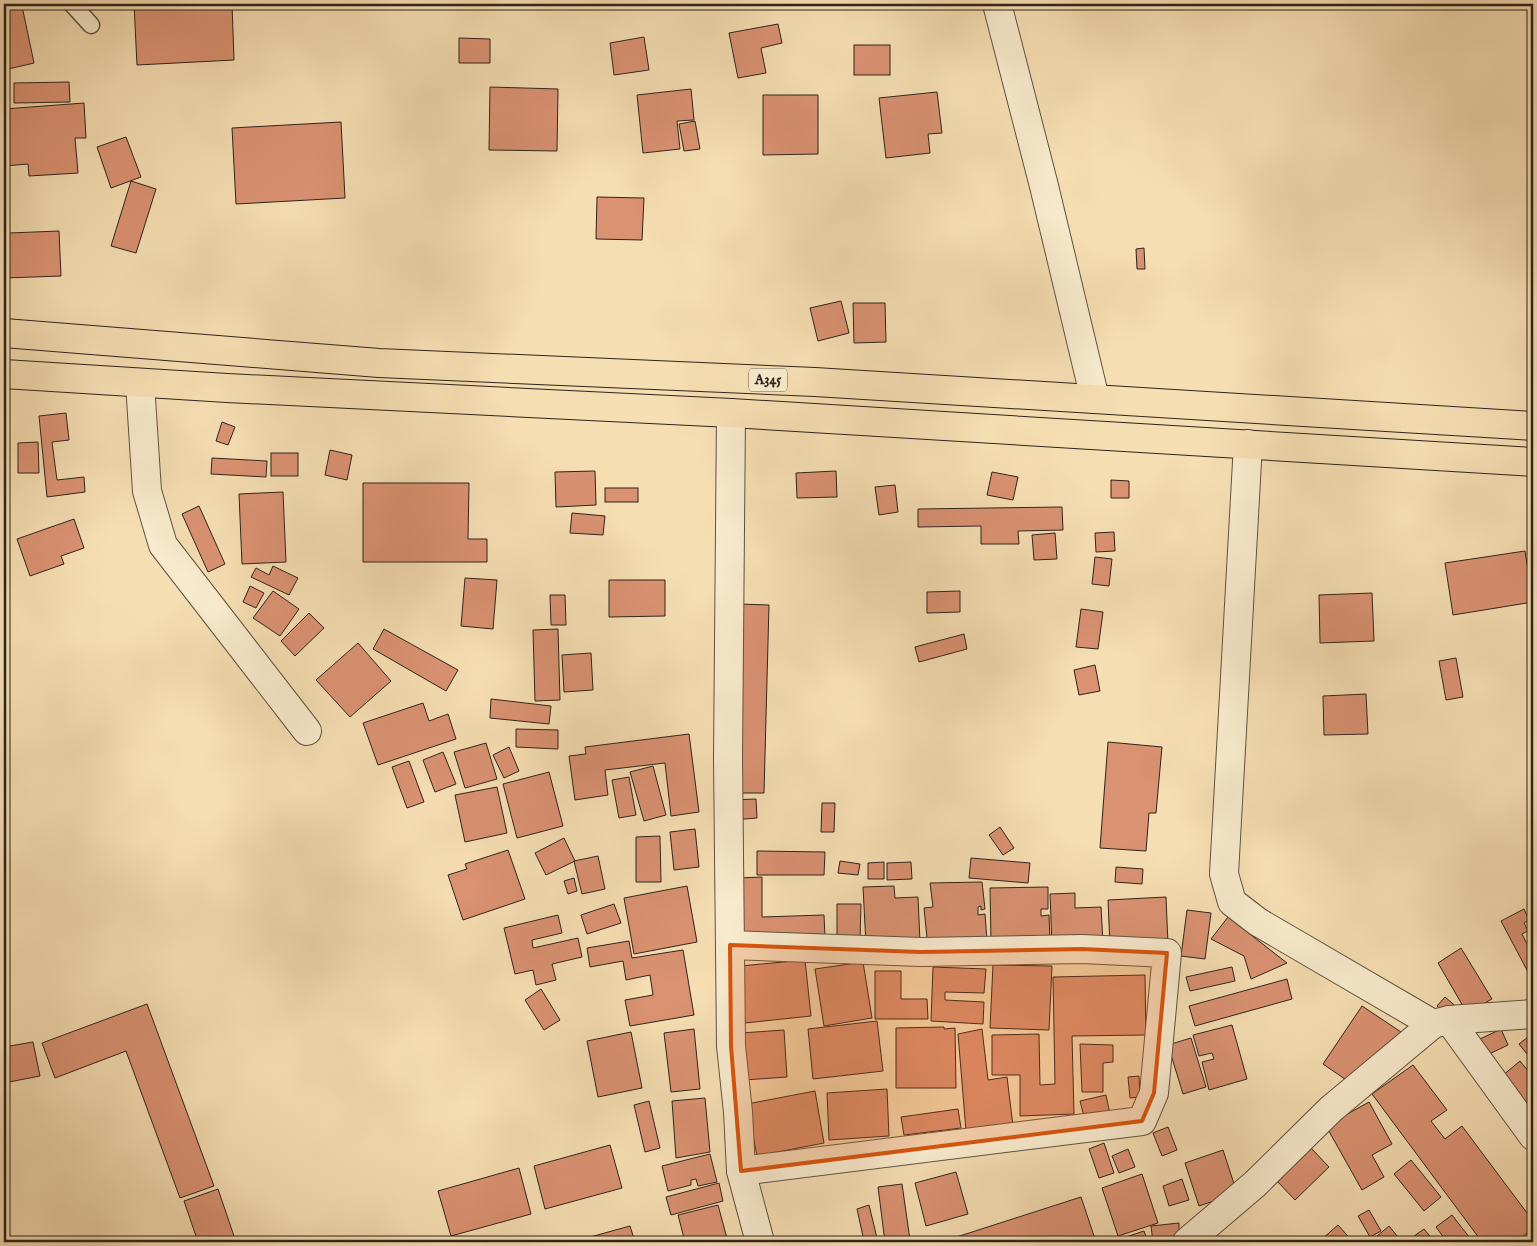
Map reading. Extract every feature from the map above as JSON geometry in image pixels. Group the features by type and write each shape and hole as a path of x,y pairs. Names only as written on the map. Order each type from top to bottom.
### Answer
{"highway":[{"name":"A345","path":"4,333 379,363 815,382 1533,426"},
{"path":"4,374 731,414 1533,462"}],"street":[{"path":"998,4 1095,399"},
{"path":"140,382 147,491 163,545 307,730"},
{"path":"731,414 728,758 731,1046 738,1112 741,1171 760,1242"},
{"path":"1248,444 1224,874 1232,902 1258,922 1441,1022 1533,1136"},
{"path":"730,945 921,952 1082,949 1167,953 1154,1093 1142,1121 741,1171"},
{"path":"1187,1242 1255,1184 1331,1109 1441,1022 1533,1014"}],"lane":[{"path":"72,4 91,25"}],"highlighted area":[{"path":"730,945 921,952 1082,949 1167,953 1154,1093 1142,1121 741,1171 731,1046"}],"building":[{"path":"134,4 232,4 234,60 137,65"},
{"path":"22,6 34,63 4,70 4,10"},
{"path":"778,24 782,43 761,48 766,73 738,78 729,33"},
{"path":"644,37 649,70 614,75 610,43"},
{"path":"459,38 490,39 490,63 459,63"},
{"path":"854,45 890,45 890,75 854,75"},
{"path":"69,82 70,102 14,103 14,83"},
{"path":"490,87 558,89 557,151 489,150"},
{"path":"691,89 694,120 677,121 680,149 643,153 637,95"},
{"path":"937,92 942,133 928,134 930,153 886,158 879,98"},
{"path":"763,95 818,95 818,154 763,155"},
{"path":"84,103 86,138 75,138 78,173 29,176 28,164 4,166 4,109"},
{"path":"695,121 700,149 684,151 679,124"},
{"path":"341,122 345,198 236,204 232,128"},
{"path":"126,137 141,177 111,188 97,147"},
{"path":"131,181 156,189 136,253 111,246"},
{"path":"597,197 644,198 642,240 596,239"},
{"path":"4,228 9,228 9,233 59,231 61,276 4,278"},
{"path":"1144,248 1145,269 1137,269 1136,249"},
{"path":"841,301 849,333 818,341 810,308"},
{"path":"853,303 885,303 886,342 854,343"},
{"path":"66,413 69,440 52,442 57,480 84,477 85,492 47,497 39,416"},
{"path":"222,422 235,427 228,445 216,441"},
{"path":"38,442 39,473 18,473 18,443"},
{"path":"330,450 352,455 347,480 325,475"},
{"path":"271,453 298,453 298,476 271,476"},
{"path":"212,458 267,461 266,477 211,474"},
{"path":"595,471 596,505 556,507 555,472"},
{"path":"836,471 837,497 797,498 796,473"},
{"path":"992,472 1018,477 1013,500 987,495"},
{"path":"1111,480 1129,481 1129,498 1111,498"},
{"path":"363,483 469,483 468,539 487,539 487,562 363,562"},
{"path":"895,485 898,512 879,515 875,487"},
{"path":"605,488 638,488 638,502 605,502"},
{"path":"283,492 286,562 242,564 239,494"},
{"path":"199,506 225,564 208,572 182,514"},
{"path":"1062,507 1063,530 1018,531 1019,544 981,544 981,526 918,527 918,509"},
{"path":"572,513 605,516 603,535 570,533"},
{"path":"74,519 84,548 61,556 64,564 30,576 17,539"},
{"path":"1114,532 1115,551 1096,552 1095,533"},
{"path":"1055,533 1057,559 1034,560 1032,535"},
{"path":"1525,551 1533,602 1453,615 1445,563"},
{"path":"1095,557 1112,559 1109,586 1092,584"},
{"path":"273,566 298,578 289,595 251,577 256,568 269,575"},
{"path":"465,578 497,580 493,629 461,626"},
{"path":"609,580 665,580 665,616 609,617"},
{"path":"250,586 264,593 256,608 243,602"},
{"path":"273,591 299,609 280,636 253,618"},
{"path":"960,591 960,612 927,613 927,592"},
{"path":"1372,593 1374,641 1320,643 1319,595"},
{"path":"550,595 565,595 566,625 551,625"},
{"path":"738,604 769,605 764,793 733,793"},
{"path":"1081,609 1103,612 1098,649 1076,647"},
{"path":"309,613 324,628 295,656 281,641"},
{"path":"384,629 458,670 446,691 373,649"},
{"path":"558,629 560,700 535,701 533,630"},
{"path":"964,634 967,649 919,662 915,647"},
{"path":"358,643 391,681 350,717 316,680"},
{"path":"591,653 593,690 564,692 562,655"},
{"path":"1456,658 1463,697 1446,700 1439,661"},
{"path":"1095,665 1100,691 1079,695 1074,670"},
{"path":"1366,694 1368,734 1324,735 1323,696"},
{"path":"491,699 551,706 549,724 490,718"},
{"path":"423,703 429,721 448,714 456,739 378,765 363,723"},
{"path":"516,729 558,730 558,749 516,747"},
{"path":"689,734 699,812 671,816 665,763 605,770 608,795 575,800 569,756 586,754 585,747"},
{"path":"1108,742 1162,747 1156,813 1149,813 1146,851 1100,848"},
{"path":"486,743 497,779 465,788 454,752"},
{"path":"509,747 519,771 504,778 493,755"},
{"path":"443,752 456,784 435,792 423,760"},
{"path":"409,761 424,802 407,808 392,767"},
{"path":"653,766 666,815 644,821 630,772"},
{"path":"549,772 563,826 517,838 503,784"},
{"path":"629,777 636,815 619,818 612,780"},
{"path":"497,787 507,833 465,842 455,795"},
{"path":"756,799 757,818 732,820 731,800"},
{"path":"822,803 835,803 834,832 821,832"},
{"path":"1000,827 1014,848 1003,855 989,835"},
{"path":"695,829 699,867 674,870 670,832"},
{"path":"660,836 661,882 636,882 636,837"},
{"path":"564,838 575,861 546,875 535,853"},
{"path":"508,850 525,899 463,920 448,875 467,869 465,864"},
{"path":"757,851 825,852 824,875 757,875"},
{"path":"598,856 605,889 582,894 574,861"},
{"path":"971,858 1030,863 1028,883 969,878"},
{"path":"840,861 860,864 858,875 838,873"},
{"path":"884,862 884,879 868,879 868,863"},
{"path":"911,862 912,879 887,880 887,863"},
{"path":"1116,867 1143,869 1142,884 1115,882"},
{"path":"762,877 762,917 824,915 825,937 739,939 737,878"},
{"path":"574,878 577,891 568,894 564,881"},
{"path":"982,882 985,909 981,910 981,906 978,907 978,915 985,914 987,941 928,948 924,908 933,907 930,883"},
{"path":"687,886 697,942 634,954 624,898"},
{"path":"894,886 895,898 918,897 920,942 866,945 863,887"},
{"path":"1048,887 1048,909 1041,909 1041,916 1049,915 1050,941 991,942 990,888"},
{"path":"1075,893 1075,908 1101,907 1103,943 1052,945 1050,894"},
{"path":"1166,897 1168,944 1110,947 1108,900"},
{"path":"614,904 621,923 587,934 581,915"},
{"path":"837,904 861,904 860,940 837,940"},
{"path":"1524,909 1529,920 1524,923 1528,931 1522,934 1531,952 1533,951 1533,969 1528,972 1501,921"},
{"path":"1187,910 1211,913 1205,959 1181,956"},
{"path":"558,915 562,933 532,940 533,948 578,938 582,957 552,964 556,980 536,985 533,970 515,974 504,928"},
{"path":"1228,917 1287,963 1251,979 1244,956 1211,939"},
{"path":"629,941 632,958 683,950 694,1015 630,1026 625,1000 653,995 650,975 626,980 623,961 590,967 587,948"},
{"path":"1461,948 1492,999 1467,1013 1438,963"},
{"path":"805,960 811,1016 745,1023 740,966"},
{"path":"863,962 872,1018 824,1026 815,969"},
{"path":"993,965 1052,966 1049,1030 990,1028"},
{"path":"933,967 986,969 984,993 945,992 945,1000 984,1002 983,1024 931,1021"},
{"path":"1232,967 1235,981 1190,991 1186,977"},
{"path":"875,971 901,971 901,999 927,999 928,1019 875,1019"},
{"path":"1145,975 1146,1035 1072,1036 1074,1114 1020,1116 1020,1075 992,1075 992,1035 1039,1034 1040,1085 1055,1084 1053,977"},
{"path":"1287,979 1292,999 1195,1026 1189,1006"},
{"path":"541,989 560,1020 544,1030 525,1000"},
{"path":"1445,997 1460,1010 1452,1019 1437,1006"},
{"path":"147,1004 214,1186 180,1198 126,1051 55,1078 42,1043"},
{"path":"1362,1006 1401,1032 1387,1054 1355,1086 1323,1064"},
{"path":"877,1021 883,1071 813,1079 808,1029"},
{"path":"1232,1025 1247,1079 1209,1090 1202,1062 1214,1059 1212,1053 1199,1056 1193,1035"},
{"path":"944,1027 944,1029 955,1028 956,1088 896,1088 896,1028"},
{"path":"694,1029 700,1089 671,1092 664,1033"},
{"path":"982,1029 988,1080 1007,1077 1013,1126 966,1131 958,1034"},
{"path":"1501,1029 1508,1045 1485,1056 1478,1040"},
{"path":"784,1030 787,1077 744,1080 741,1033"},
{"path":"631,1032 642,1088 598,1097 587,1041"},
{"path":"1532,1034 1533,1049 1527,1054 1519,1044"},
{"path":"1191,1038 1206,1087 1183,1094 1168,1045"},
{"path":"33,1042 40,1076 4,1083 4,1047"},
{"path":"1080,1044 1113,1045 1113,1062 1103,1063 1103,1092 1082,1092"},
{"path":"1520,1061 1533,1077 1533,1110 1527,1116 1496,1081"},
{"path":"1413,1065 1447,1110 1431,1121 1445,1139 1462,1126 1533,1221 1533,1229 1515,1242 1482,1242 1372,1094"},
{"path":"1139,1076 1140,1097 1130,1098 1128,1077"},
{"path":"887,1089 889,1136 829,1140 827,1093"},
{"path":"815,1091 824,1143 757,1156 747,1104"},
{"path":"1106,1095 1110,1114 1085,1120 1080,1101"},
{"path":"705,1098 710,1152 676,1158 672,1101"},
{"path":"649,1101 660,1148 645,1152 634,1105"},
{"path":"1369,1102 1392,1144 1372,1155 1384,1177 1362,1190 1326,1126"},
{"path":"958,1109 961,1128 904,1135 901,1117"},
{"path":"1168,1127 1177,1150 1162,1156 1153,1133"},
{"path":"1104,1143 1114,1173 1099,1178 1089,1149"},
{"path":"610,1145 622,1188 545,1209 534,1166"},
{"path":"1310,1147 1329,1167 1295,1200 1276,1180"},
{"path":"1128,1149 1135,1167 1119,1173 1112,1156"},
{"path":"1223,1150 1237,1193 1199,1206 1185,1163"},
{"path":"710,1154 717,1182 698,1186 696,1179 691,1180 691,1185 668,1191 662,1166"},
{"path":"1411,1160 1441,1197 1424,1211 1394,1174"},
{"path":"519,1168 531,1214 451,1236 438,1191"},
{"path":"956,1172 968,1214 926,1226 915,1183"},
{"path":"1142,1174 1158,1223 1118,1236 1102,1188"},
{"path":"1182,1179 1189,1200 1169,1206 1163,1186"},
{"path":"719,1183 723,1201 671,1215 666,1197"},
{"path":"902,1184 910,1240 885,1242 878,1187"},
{"path":"218,1189 236,1242 198,1242 184,1201"},
{"path":"1081,1197 1096,1242 941,1242"},
{"path":"718,1205 728,1242 685,1242 678,1215"},
{"path":"869,1205 877,1238 864,1241 857,1209"},
{"path":"1369,1210 1381,1231 1370,1237 1358,1216"},
{"path":"1452,1215 1473,1242 1447,1242 1436,1227"},
{"path":"1179,1223 1179,1242 1153,1242 1151,1226"},
{"path":"1338,1225 1353,1242 1325,1242 1322,1239"},
{"path":"630,1226 635,1242 572,1242"},
{"path":"1389,1226 1402,1242 1370,1242"},
{"path":"1424,1229 1435,1242 1412,1242 1410,1239"},
{"path":"1144,1231 1148,1242 1121,1242 1120,1239"}]}
